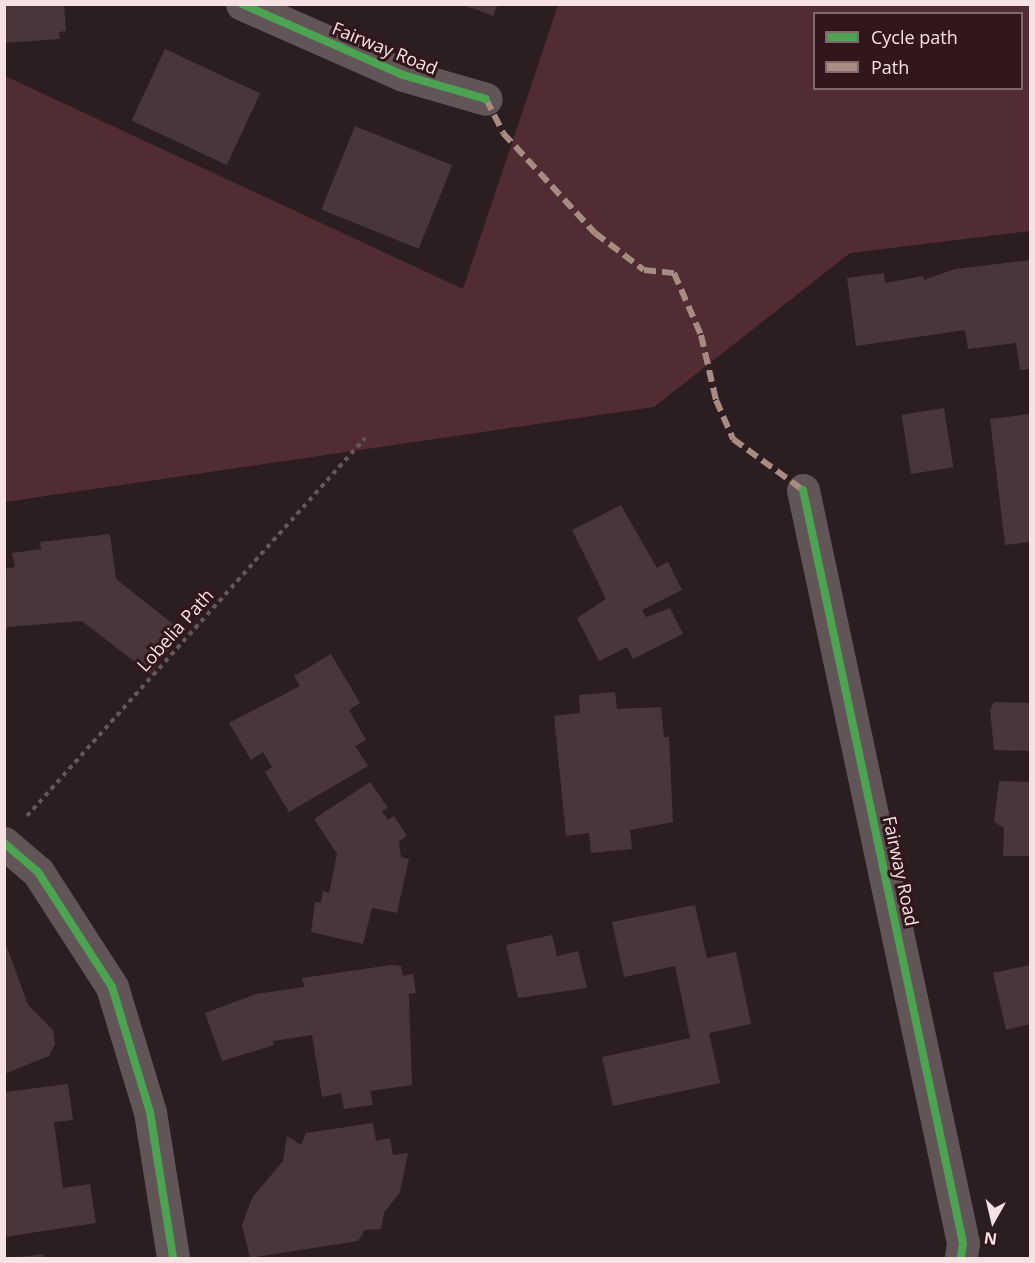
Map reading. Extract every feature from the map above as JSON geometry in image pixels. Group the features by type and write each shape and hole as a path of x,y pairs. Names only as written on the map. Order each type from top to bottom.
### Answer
{"street":[{"name":"Fairway Road","path":"242,4 403,75 486,99"},
{"name":"Fairway Road","path":"803,490 963,1244 961,1258"},
{"path":"12,833 112,987 150,1112 173,1258"}],"shaded area":[{"path":"558,5 1030,5 1030,231 850,253 654,407 5,502 5,76 463,289"}],"building":[{"path":"4,4 64,4 66,31 59,32 60,39 4,43"},
{"path":"461,4 498,4 493,16"},
{"path":"165,49 260,93 227,165 132,121"},
{"path":"355,126 452,165 419,249 321,209"},
{"path":"1030,260 1030,369 1020,370 1016,343 968,349 965,330 856,346 847,278 884,273 885,283 923,276 924,280 955,269"},
{"path":"944,408 953,467 911,474 902,415"},
{"path":"1030,414 1030,542 1005,545 990,419"},
{"path":"621,505 657,568 668,562 682,590 642,610 646,617 670,608 683,634 633,659 627,647 599,661 577,618 606,599 572,530"},
{"path":"110,534 116,579 183,632 150,674 82,621 7,627 4,641 4,569 15,567 12,553 41,549 40,542"},
{"path":"331,654 360,703 349,710 366,740 355,746 368,766 289,812 265,772 272,767 263,752 251,760 229,723 300,686 294,676"},
{"path":"615,692 617,709 661,707 664,737 669,737 673,822 630,830 632,849 591,853 589,833 566,836 554,716 580,713 579,695"},
{"path":"994,702 1030,703 1030,751 994,750 990,710"},
{"path":"999,781 1030,782 1030,856 1003,856 1004,828 994,822"},
{"path":"370,782 388,808 382,811 388,820 394,816 407,836 399,841 401,857 409,859 397,913 372,908 363,944 311,932 315,902 321,903 323,891 329,893 337,854 314,819"},
{"path":"695,905 707,958 736,952 751,1024 709,1033 720,1083 613,1106 602,1057 690,1038 675,966 624,977 612,922"},
{"path":"552,935 557,956 578,951 587,988 518,998 506,945"},
{"path":"4,939 28,1005 53,1030 55,1044 49,1056 4,1074"},
{"path":"391,965 401,966 403,976 413,974 416,993 409,994 412,1085 370,1091 373,1105 344,1109 341,1093 322,1097 312,1035 273,1041 274,1045 222,1061 205,1013 256,994 304,987 302,978"},
{"path":"1030,965 1030,1024 1006,1030 993,973"},
{"path":"68,1084 73,1120 54,1122 63,1188 90,1184 96,1223 4,1237 5,1092"},
{"path":"373,1123 376,1141 390,1138 393,1155 408,1153 400,1192 384,1213 381,1229 365,1230 358,1241 250,1258 242,1225 252,1198 283,1161 287,1136 301,1145 306,1133"},
{"path":"43,1254 44,1258 20,1258 20,1257"}],"marked path":[{"path":"486,99 503,133 595,233 644,270 674,273 701,335 716,400 733,439 803,490"}],"cycle path":[{"path":"242,4 403,75 486,99"},
{"path":"803,490 963,1243 961,1258"},
{"path":"4,843 38,872 112,987 150,1112 173,1258"}]}
